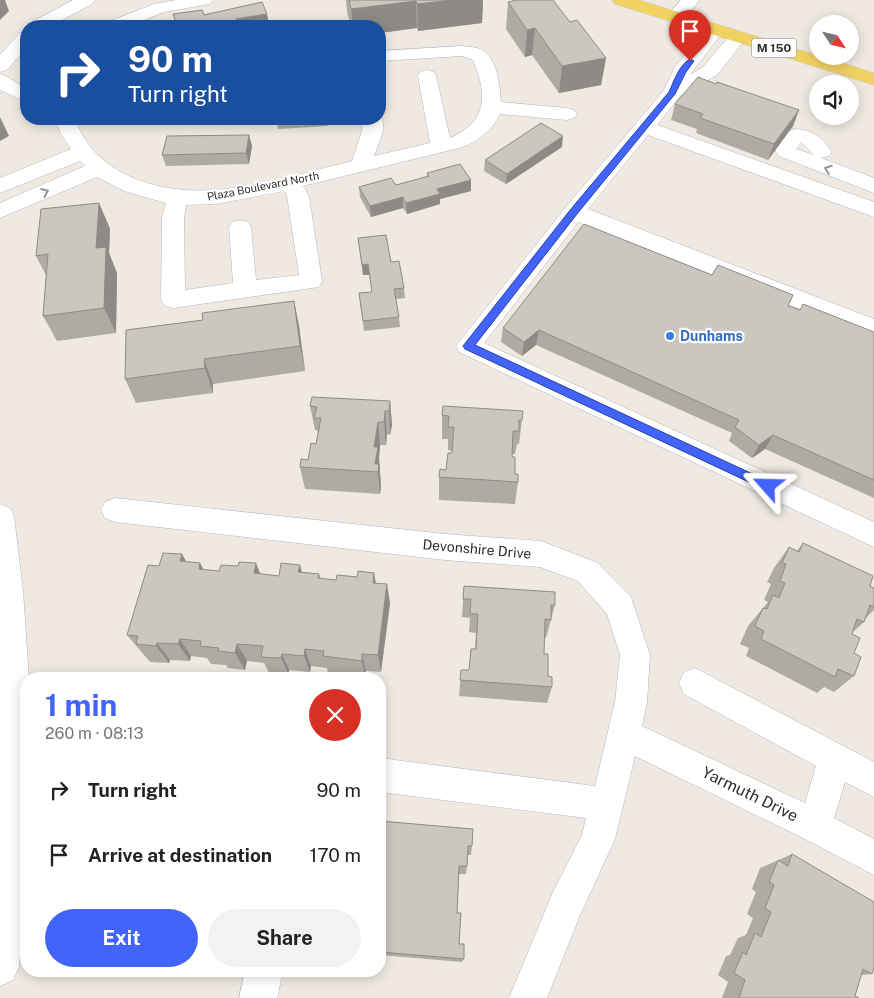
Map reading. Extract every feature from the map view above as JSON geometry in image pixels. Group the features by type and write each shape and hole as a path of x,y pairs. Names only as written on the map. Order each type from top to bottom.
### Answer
{"main road":[{"name":"M 150","path":"621,0 874,78"}],"street":[{"path":"49,20 86,0"},
{"path":"129,20 160,8 204,0"},
{"path":"675,17 690,0"},
{"path":"715,30 682,72 672,92 468,346 874,535"},
{"path":"672,92 717,75 738,37"},
{"path":"0,66 20,44"},
{"path":"386,56 462,50 474,53 480,58 487,77 492,107 567,114"},
{"path":"427,76 440,147"},
{"path":"0,80 3,84 20,93"},
{"name":"Plaza Boulevard North","path":"68,125 83,152 98,168 111,177 162,197 221,197 291,183 456,144 475,134 488,119 492,107"},
{"path":"361,166 374,125"},
{"path":"644,127 874,210"},
{"path":"822,152 813,140 802,135 796,136 786,145 786,152 798,158 874,186"},
{"path":"0,186 83,152"},
{"path":"0,211 98,168"},
{"path":"177,198 173,218 173,300 311,281 298,196 291,183"},
{"path":"574,212 874,329"},
{"path":"240,227 245,290"},
{"name":"Devonshire Drive","path":"115,510 445,547 541,554 588,572 620,606 635,655 631,702 624,734 598,839 566,905 528,998"},
{"path":"0,516 7,571 15,720 14,816 0,967"},
{"path":"695,683 874,780"},
{"name":"Yarmuth Drive","path":"624,734 815,826 874,858"},
{"path":"815,826 835,758"},
{"path":"386,776 607,804"},
{"path":"258,998 263,977"}],"building":[{"path":"349,0 453,0 417,4 416,1 351,9"},
{"path":"517,0 553,0 570,22 577,20 606,58 562,66 535,28 527,30 508,2"},
{"path":"262,2 267,14 237,20 175,20 173,14 202,10 204,15"},
{"path":"698,77 799,110 774,144 700,118 703,114 675,104"},
{"path":"541,123 563,136 507,174 485,160"},
{"path":"249,135 246,153 162,155 167,136"},
{"path":"460,164 471,180 437,189 440,194 406,203 403,197 370,206 359,187 391,178 396,185 429,176 427,173"},
{"path":"99,203 96,248 106,247 104,308 43,316 48,254 36,256 41,209"},
{"path":"584,224 712,275 718,265 793,295 788,306 800,310 803,304 874,332 874,480 773,435 759,445 735,427 739,420 539,330 524,342 503,328"},
{"path":"386,235 391,262 399,261 404,288 394,289 399,317 363,321 359,293 372,292 368,264 362,265 358,238"},
{"path":"294,301 300,346 204,359 205,368 125,379 126,330 203,320 202,313"},
{"path":"312,397 390,401 389,411 385,411 384,422 378,422 374,447 378,447 375,464 379,464 378,472 300,467 301,459 308,460 311,443 316,444 321,418 314,418 317,407 310,406"},
{"path":"443,406 523,411 522,420 519,420 519,431 513,431 512,457 515,457 515,474 518,474 518,482 439,477 440,469 446,470 448,453 452,453 454,427 448,427 449,416 442,415"},
{"path":"803,543 873,576 870,586 874,588 874,607 870,605 864,622 857,619 852,634 860,638 854,653 861,657 854,676 838,669 835,677 761,639 764,631 755,626 763,608 767,609 773,595 779,598 785,583 780,581 786,564 782,563 789,547 799,552"},
{"path":"163,553 182,554 180,561 200,563 199,569 219,571 221,565 238,566 239,562 256,563 254,573 279,576 281,563 300,565 298,572 319,574 318,578 336,580 337,575 357,577 358,571 374,573 373,583 387,584 378,655 362,654 362,661 323,656 324,651 305,649 304,656 282,654 281,658 261,657 263,646 237,644 235,653 218,651 219,648 200,646 201,641 180,639 178,644 157,643 156,646 136,644 138,636 127,635 148,565 159,566"},
{"path":"464,586 555,592 555,605 551,605 551,620 545,619 544,654 548,654 548,676 552,677 552,687 460,680 461,670 469,670 471,649 476,649 478,614 470,614 471,599 463,599"},
{"path":"386,822 473,829 472,846 468,846 467,866 459,866 457,913 461,913 459,944 464,944 464,959 386,952"},
{"path":"792,854 874,902 874,968 872,974 863,969 855,996 859,998 739,998 745,980 734,973 743,952 746,955 755,933 761,937 771,912 765,908 774,885 769,882 778,860 788,866"}],"place":[{"name":"Dunhams","path":"670,336"}],"route":[{"path":"690,61 672,92 468,346 768,486"}]}
